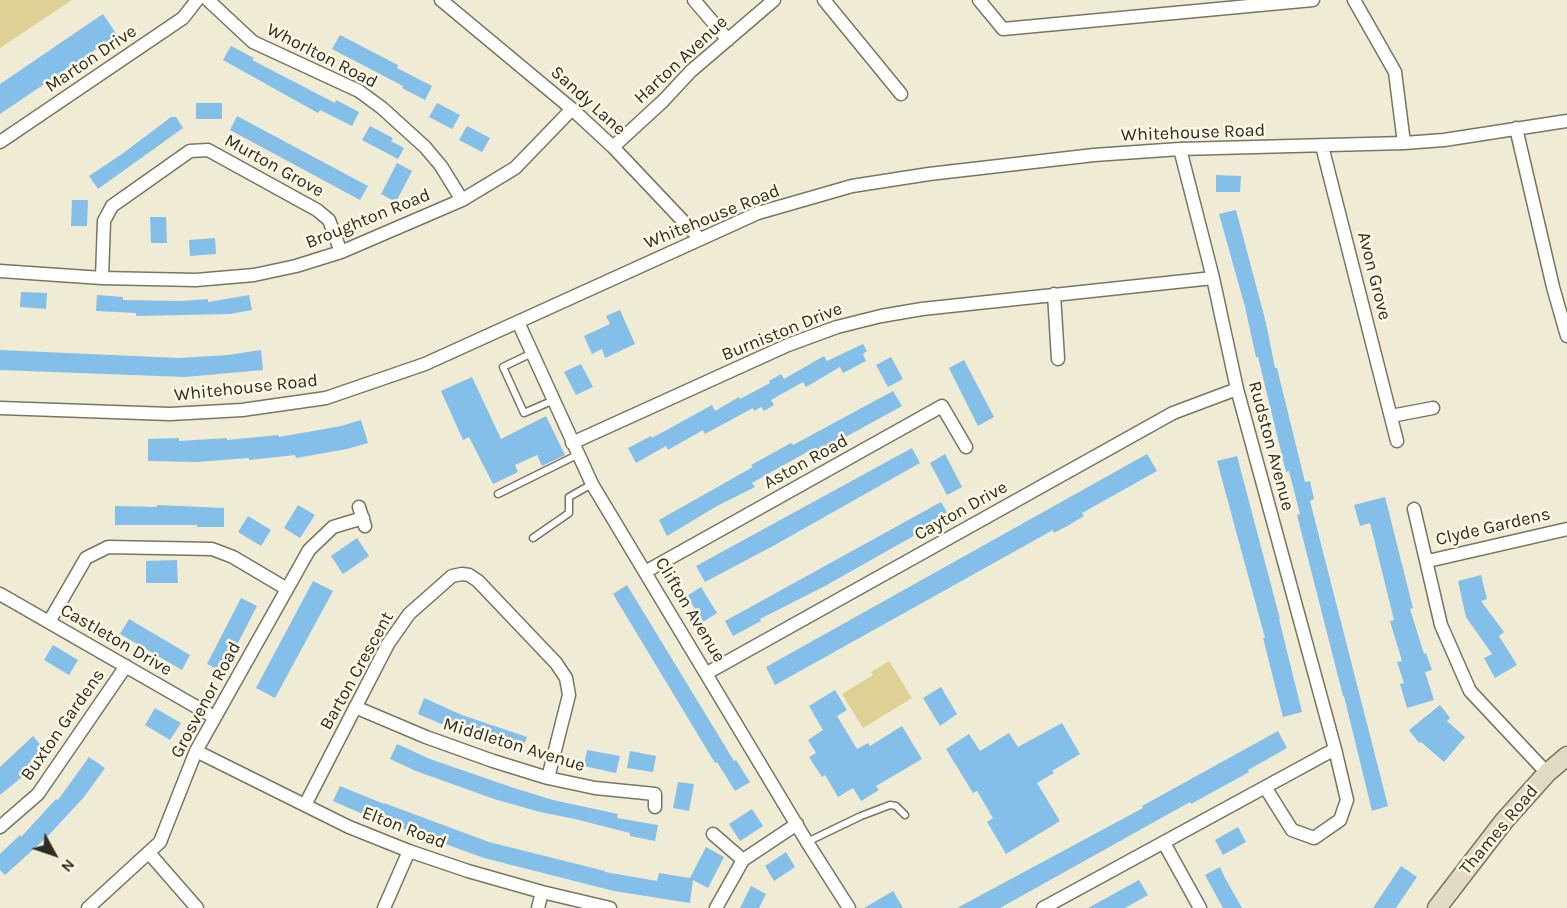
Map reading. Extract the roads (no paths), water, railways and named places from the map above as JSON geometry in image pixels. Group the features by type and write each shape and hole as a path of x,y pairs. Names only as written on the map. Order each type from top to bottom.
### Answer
{"street":[{"name":"Marton Drive","path":"0,142 183,18 197,0"},
{"name":"Whorlton Road","path":"208,0 253,42 359,91 382,108 425,147 441,166 462,200"},
{"name":"Sandy Lane","path":"441,0 572,109 613,147 700,239"},
{"path":"694,0 728,40"},
{"name":"Harton Avenue","path":"613,147 663,101 691,71 774,0"},
{"path":"824,0 901,94"},
{"path":"979,0 1003,29 1313,0"},
{"path":"1354,0 1395,72 1404,143"},
{"name":"Broughton Road","path":"0,271 102,278 196,280 254,275 297,266 341,252 462,200 515,168 572,109"},
{"name":"Whitehouse Road","path":"0,408 170,414 242,410 326,398 425,364 758,213 852,186 953,171 1094,155 1180,149 1404,143 1444,140 1567,121"},
{"path":"1516,128 1553,287 1567,336"},
{"name":"Avon Grove","path":"1322,146 1397,441"},
{"name":"Rudston Avenue","path":"1180,149 1213,278 1237,389 1347,800 1340,820 1314,838 1292,830 1265,787"},
{"name":"Murton Grove","path":"102,278 104,221 112,206 190,151 208,150 317,210 329,220 341,252"},
{"name":"Burniston Drive","path":"575,449 788,345 837,327 922,309 1213,278"},
{"path":"1553,287 1567,283"},
{"path":"1054,294 1058,359"},
{"name":"Clifton Avenue","path":"518,322 592,484 849,908"},
{"name":"Cayton Drive","path":"707,673 1173,413 1237,389"},
{"name":"Aston Road","path":"645,572 942,406 966,447"},
{"path":"1391,416 1433,408"},
{"name":"Clyde Gardens","path":"1414,509 1428,561 1441,625 1470,691 1547,773"},
{"name":"Grosvenor Road","path":"88,908 160,842 196,751 309,550 333,527 362,517"},
{"name":"Clyde Gardens","path":"1428,561 1567,529"},
{"path":"49,622 86,558 108,547 212,549 233,557 287,589"},
{"name":"Barton Crescent","path":"305,805 388,644 409,614 452,576 469,575 478,581 556,663 566,678 569,695 548,778"},
{"name":"Castleton Drive","path":"0,594 214,717"},
{"name":"Buxton Gardens","path":"0,827 38,794 126,666"},
{"name":"Middleton Avenue","path":"355,707 426,737 548,778 594,788 654,794 655,807"},
{"path":"1043,908 1335,749"},
{"name":"Elton Road","path":"196,751 349,826 409,851 468,872 610,908"},
{"name":"Thames Road","path":"1437,908 1504,821 1547,773 1567,756"},
{"path":"716,908 743,860 797,824"},
{"path":"713,834 743,860"},
{"path":"1164,843 1200,908"},
{"path":"384,908 409,851"},
{"path":"149,853 197,908"},
{"path":"538,908 542,892"}],"lane":[{"path":"532,353 502,367 524,413 554,400"},
{"path":"498,494 575,449"},
{"path":"533,538 569,513 569,497 592,484"},
{"path":"807,842 890,805 896,806 904,815"}]}
